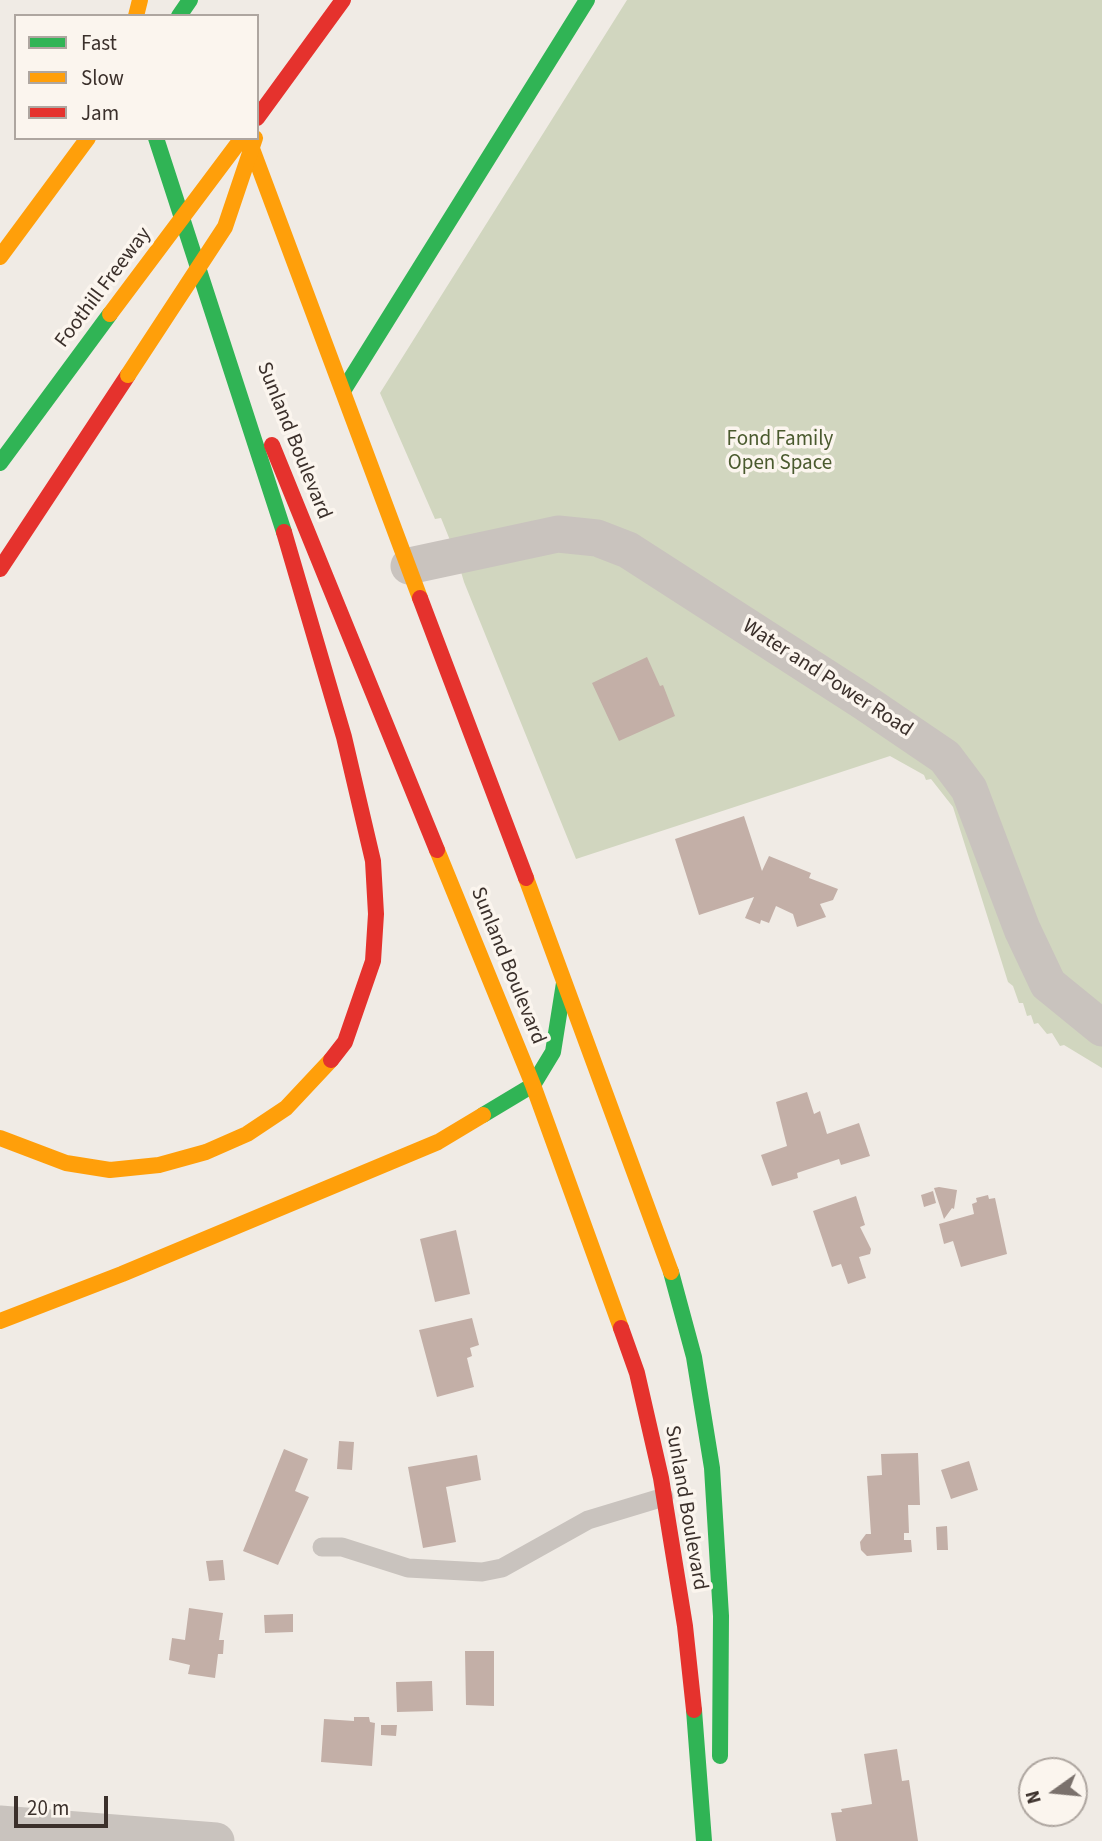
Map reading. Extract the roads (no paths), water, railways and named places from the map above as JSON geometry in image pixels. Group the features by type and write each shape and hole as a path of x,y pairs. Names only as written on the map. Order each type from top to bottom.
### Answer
{"main road":[{"path":"127,13 140,0"},
{"path":"262,111 343,0"},
{"path":"343,391 587,0"},
{"path":"182,14 199,3"},
{"path":"0,257 87,140"},
{"path":"0,1138 20,1148 66,1163 110,1170 159,1165 206,1153 247,1134 286,1108 319,1076 345,1042 373,961 373,861 344,737 288,544 157,140"},
{"name":"Sunland Boulevard","path":"157,140 247,384 533,1085 637,1373 664,1497 685,1626 700,1765 704,1841"},
{"name":"Foothill Freeway","path":"0,463 240,140"},
{"name":"Sunland Boulevard","path":"249,140 665,1250 694,1357 712,1468 721,1616 720,1771"},
{"path":"0,569 225,227 254,140"},
{"path":"0,1321 122,1274 438,1142 533,1085 553,1052 564,983"},
{"path":"710,1841 717,1794"}],"street":[{"name":"Water and Power Road","path":"410,566 558,534 597,538 628,550 864,702 944,757 969,789 1021,929 1048,984 1102,1028"},
{"path":"0,1824 216,1841"}],"lane":[{"path":"322,1547 342,1547 408,1568 482,1572 502,1568 588,1520 664,1497"}],"park label":[{"name":"Fond Family Open Space","path":"780,452"}]}
